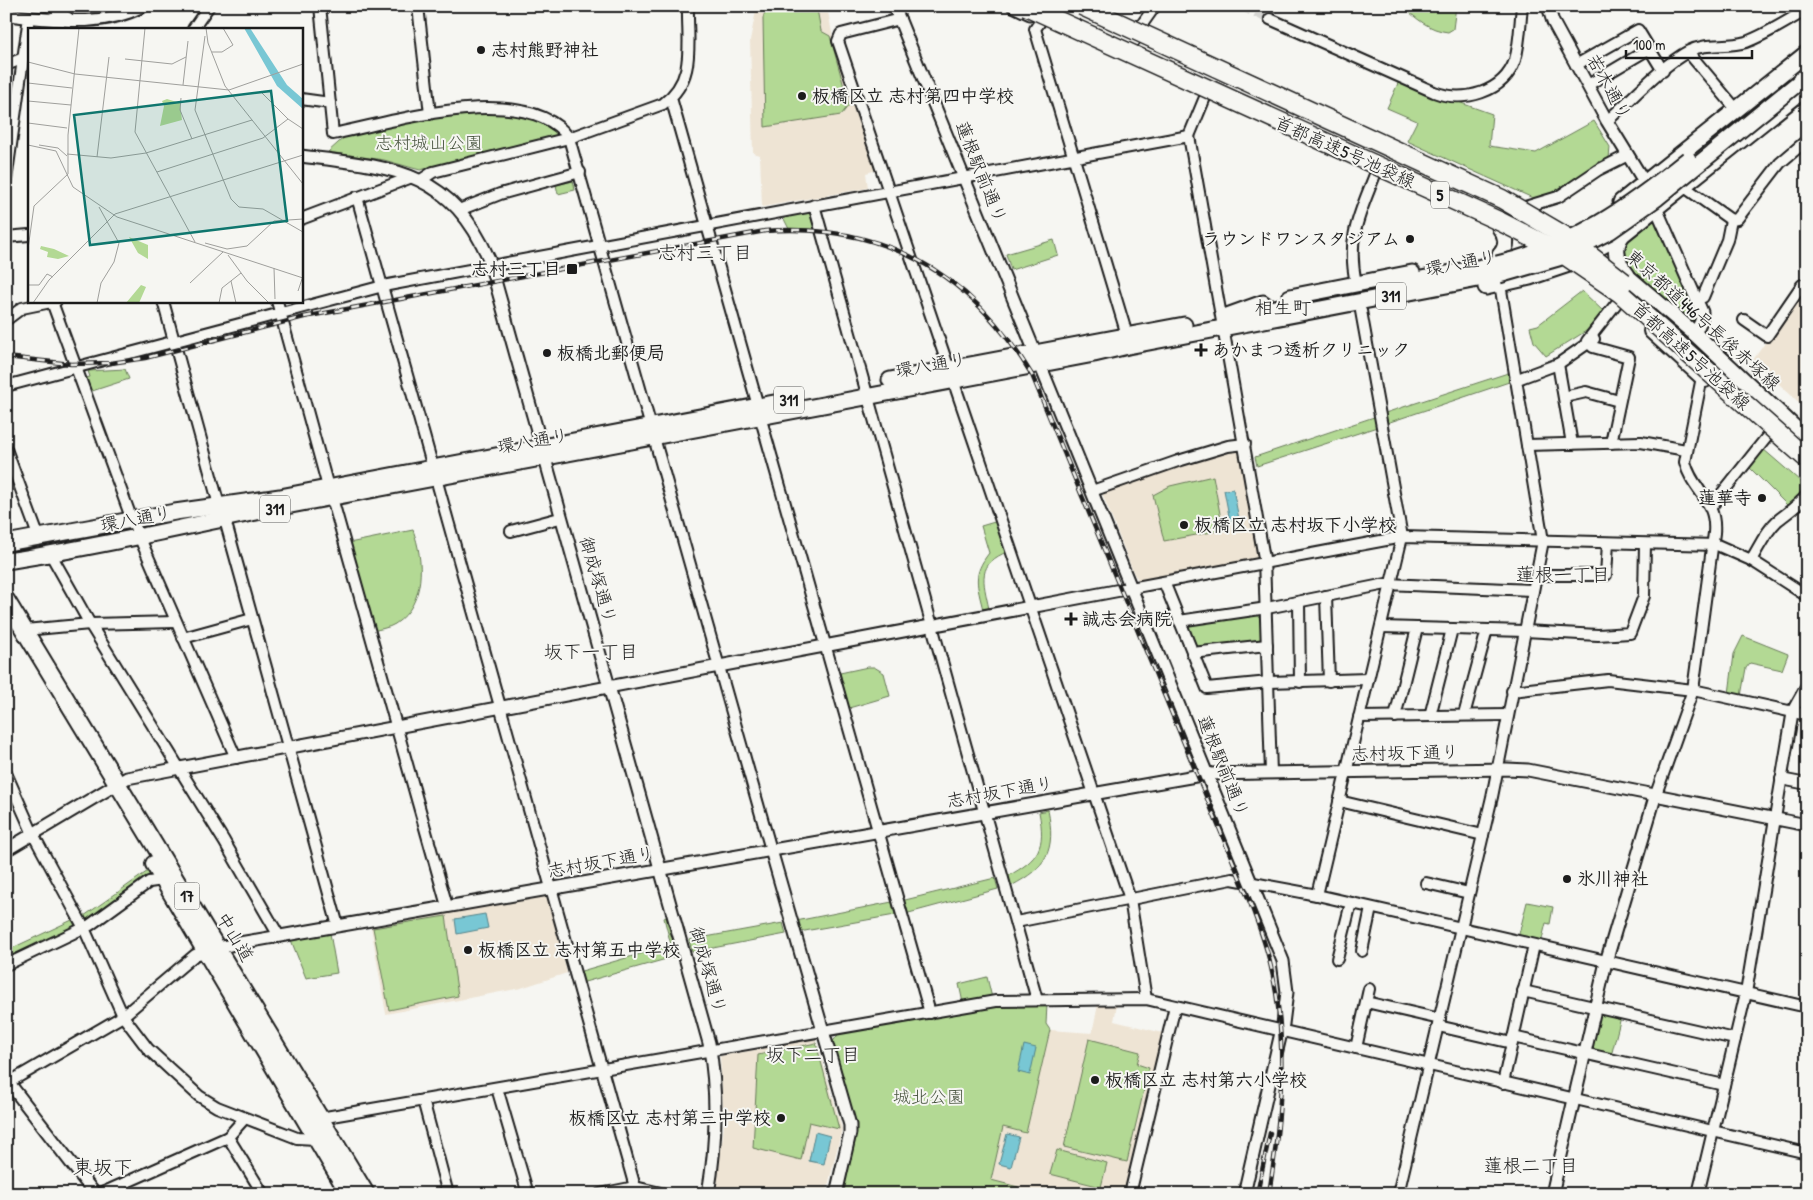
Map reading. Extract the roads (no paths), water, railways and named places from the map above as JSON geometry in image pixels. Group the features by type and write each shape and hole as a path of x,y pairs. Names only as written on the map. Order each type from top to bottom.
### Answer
{"highway":[{"name":"首都高速5号池袋線","path":"1026,6 1501,222 1560,252 1597,275 1640,310 1807,459"},
{"path":"1061,6 1236,89 1303,125 1342,156"},
{"name":"首都高速5号池袋線","path":"1084,6 1480,188 1537,218 1588,253 1647,301 1807,446"},
{"path":"1043,13 1236,89 1358,134"},
{"name":"中山道","path":"6,600 25,630 113,786 163,880 211,950 320,1118 366,1194"},
{"name":"中山道","path":"6,620 113,786 211,950 348,1194"}],"main road":[{"path":"1801,80 1736,109 1645,183 1597,218 1570,233 1536,246 1500,255 1273,301 1224,321 1235,331 1258,329 1500,284 1569,264 1622,236 1684,188 1801,80 1807,54"},
{"name":"環八通り","path":"1038,358 1127,335 1224,321 1284,317 1519,270 1572,252 1631,218 1801,80 1807,62"},
{"name":"環八通り","path":"6,543 219,505 330,492 653,432 1224,321 1300,303 1510,261 1562,244 1604,222 1801,80"},
{"path":"1500,228 1505,234 1506,243 1500,255"},
{"name":"東京都道446号長後赤塚線","path":"1570,233 1627,275 1695,334 1807,439"},
{"path":"1622,236 1617,244 1617,255 1627,275"},
{"path":"1536,246 1569,264 1619,300 1674,354 1770,433 1807,468"},
{"name":"環八通り","path":"6,561 225,520 330,492"}],"street":[{"path":"50,6 78,25"},
{"path":"6,15 78,25 113,18 143,6"},
{"path":"194,28 209,6"},
{"path":"320,6 334,134 430,114 470,108 512,110 546,119 564,131 569,138 850,1129 836,1194"},
{"path":"418,6 430,114"},
{"path":"302,219 357,197 433,172 569,138 656,108 671,98 688,71 688,6"},
{"name":"蓮根駅前通り","path":"894,6 1283,961 1287,992 1282,1031 1244,1194"},
{"path":"1013,6 1043,13 1206,95 1536,246"},
{"path":"1051,6 1043,13 1035,29 1127,335"},
{"path":"1084,6 1218,66 1358,134 1525,207 1570,233"},
{"path":"1138,30 1155,6"},
{"path":"1270,19 1434,92 1462,97 1474,95 1491,88 1509,70 1517,50 1522,6"},
{"name":"若木通り","path":"1548,6 1553,22 1576,65 1645,183 1702,312 1701,321 1695,334"},
{"path":"1607,120 1663,71 1688,52 1700,46 1724,46 1746,42 1783,25 1807,10"},
{"path":"6,180 29,17"},
{"path":"900,18 841,34 838,38 1130,899 1146,999"},
{"path":"1576,65 1638,30 1663,71"},
{"path":"1588,85 1649,49"},
{"path":"1688,52 1736,109"},
{"path":"6,66 24,58"},
{"path":"1206,95 1189,136 1224,321 1265,563 1271,773"},
{"path":"671,98 930,1012"},
{"path":"302,99 330,103"},
{"path":"6,386 383,286 600,244 1189,136"},
{"path":"1665,167 1684,188 1731,220 1737,219 1780,163 1807,140"},
{"path":"1525,207 1558,197 1598,170 1628,155"},
{"name":"御成塚通り","path":"302,156 381,167 416,178 437,190 459,210 478,236 491,266 543,452 564,538 610,687 711,1051 716,1089 717,1127 708,1194"},
{"path":"459,210 500,194 580,172"},
{"path":"1356,283 1352,265 1353,232 1376,172"},
{"path":"357,197 635,1187"},
{"path":"814,205 1037,1000"},
{"path":"1703,297 1727,240 1731,220"},
{"path":"6,237 28,235"},
{"path":"1398,1194 1498,769 1543,541 1500,284"},
{"path":"1744,320 1767,336 1802,285 1807,288"},
{"path":"1589,344 1587,341 1619,300"},
{"path":"6,320 22,308 54,302 76,368 132,520 236,758"},
{"path":"162,302 219,505"},
{"path":"276,302 447,906"},
{"path":"1317,895 1402,537 1361,311"},
{"path":"1515,380 1558,364 1589,344 1608,324"},
{"path":"1589,344 1628,357 1610,443"},
{"path":"1558,364 1572,444"},
{"path":"1552,1194 1606,962 1656,794 1693,690 1715,522 1711,507 1687,471 1686,450 1702,377"},
{"path":"1564,397 1586,392 1619,401"},
{"path":"1711,507 1770,433"},
{"path":"1526,445 1642,442 1686,450"},
{"path":"1092,491 1195,456 1228,446 1245,444"},
{"path":"6,449 39,538"},
{"path":"1751,560 1768,531 1777,521 1799,505 1807,495"},
{"path":"511,531 556,519"},
{"path":"225,520 338,926"},
{"path":"6,850 127,778 1402,537 1712,545 1751,560 1807,596"},
{"path":"1536,575 1606,575 1608,543"},
{"path":"1381,627 1598,635 1630,633 1644,596 1645,544"},
{"path":"50,553 90,624 224,841 279,936"},
{"path":"1164,582 1207,688 1268,682 1368,680"},
{"path":"1179,621 1267,608 1386,584 1391,586 1533,590"},
{"path":"1326,596 1329,681"},
{"path":"1299,602 1300,682"},
{"path":"183,638 252,619"},
{"path":"25,630 90,624 176,622"},
{"path":"1395,717 1417,628"},
{"path":"1430,716 1452,629"},
{"path":"1464,715 1487,630"},
{"path":"1192,653 1268,645"},
{"path":"1512,691 1608,680 1693,690 1794,710 1807,715"},
{"path":"1698,1194 1746,993 1794,710 1807,685"},
{"path":"1359,717 1508,715"},
{"name":"志村坂下通り","path":"211,950 447,906 1207,774 1528,770 1807,825"},
{"path":"6,773 33,834 84,928 122,1016 148,1048 199,1096 244,1119 297,1138 316,1140"},
{"path":"1781,779 1807,784"},
{"path":"1339,801 1483,835"},
{"path":"1016,922 1232,879 1251,881 1807,1007"},
{"path":"6,965 84,928 150,882 163,880"},
{"path":"1426,882 1469,893"},
{"path":"1337,959 1351,903"},
{"path":"1362,950 1371,908"},
{"path":"1502,1083 1534,945"},
{"path":"95,1194 7,1082 122,1016 195,955 211,950"},
{"path":"1356,1048 1369,989"},
{"path":"1523,991 1735,1039"},
{"path":"320,1118 996,1001 1146,999 1807,1153"},
{"path":"1366,1002 1513,1040 1585,1052 1724,1085"},
{"path":"1130,1194 1175,1006"},
{"path":"497,1088 528,1194"},
{"path":"423,1100 448,1194"},
{"path":"100,1194 228,1137 244,1119"},
{"path":"228,1137 263,1194"},
{"path":"600,1194 635,1187 665,1194"}],"water":[{"path":"1233,489 1239,519 1230,521 1224,490"},
{"path":"485,914 488,928 457,934 455,919"},
{"path":"1024,1045 1036,1048 1030,1075 1018,1072"},
{"path":"815,1132 830,1136 824,1164 809,1161"},
{"path":"1007,1134 1019,1137 1011,1167 999,1164"}],"tunnel":[{"path":"1242,6 1270,19"}],"railway":[{"path":"6,357 71,364 111,363 145,358 304,317 765,231 808,230 848,235 886,246 920,261 952,282 981,308 1008,339 1032,375 1262,934 1276,992 1280,1020 1281,1049 1280,1107 1269,1194"},
{"path":"1257,1194 1270,1133"}],"place":[{"name":"志村熊野神社","path":"481,50"},
{"name":"板橋区立 志村第四中学校","path":"802,96"},
{"name":"ラウンドワンスタジアム","path":"1410,239"},
{"name":"志村三丁目","path":"572,269"},
{"name":"あかまつ透析クリニック","path":"1201,350"},
{"name":"板橋北郵便局","path":"547,353"},
{"name":"蓮華寺","path":"1762,498"},
{"name":"板橋区立 志村坂下小学校","path":"1184,525"},
{"name":"誠志会病院","path":"1071,619"},
{"name":"氷川神社","path":"1567,879"},
{"name":"板橋区立 志村第五中学校","path":"468,950"},
{"name":"板橋区立 志村第六小学校","path":"1095,1080"},
{"name":"板橋区立 志村第三中学校","path":"781,1118"}],"district":[{"name":"志村三丁目","path":"705,252"},
{"name":"相生町","path":"1283,307"},
{"name":"蓮根一丁目","path":"1563,574"},
{"name":"坂下一丁目","path":"591,651"},
{"name":"坂下二丁目","path":"813,1054"},
{"name":"蓮根二丁目","path":"1531,1165"},
{"name":"東坂下","path":"103,1167"}],"park label":[{"name":"志村城山公園","path":"429,143"},
{"name":"城北公園","path":"929,1097"}]}
